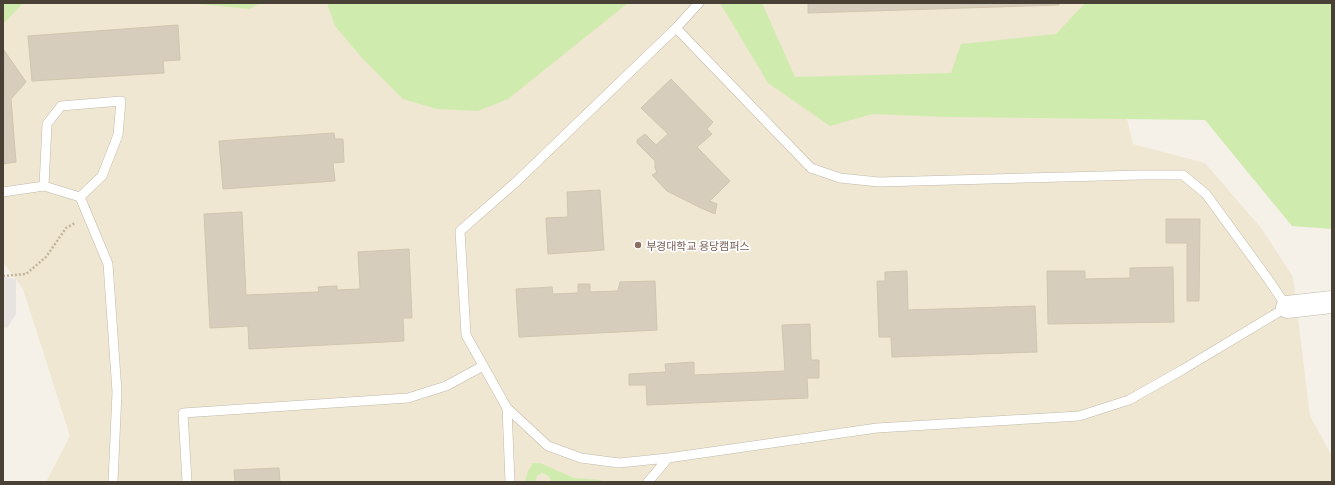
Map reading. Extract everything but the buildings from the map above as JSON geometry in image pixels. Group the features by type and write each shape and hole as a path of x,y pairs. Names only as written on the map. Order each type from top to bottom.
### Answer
{"street":[{"path":"1287,307 1332,302"}],"lane":[{"path":"676,28 811,168 840,178 879,182 1183,175 1206,194 1287,307 1129,400 1079,416 877,428 619,464 581,458 548,446 507,408 466,336 460,230 516,182 676,28 699,3"},
{"path":"44,186 46,124 61,106 121,101 118,135 102,176 80,197"},
{"path":"3,192 44,186 80,197"},
{"path":"80,197 108,264 117,392 113,482"},
{"path":"187,482 183,413 408,398 446,386 483,366"},
{"path":"507,408 510,482"},
{"path":"648,482 668,458"}],"path":[{"path":"3,276 26,274 46,257 66,228 77,222"}],"shaded area":[{"name":"부경대학교 용당캠퍼스","path":"3,3 1136,3 1104,24 1133,144 1205,163 1262,229 1293,277 1310,416 1332,456 1332,482 46,482 70,436 23,289 3,262"},
{"path":"3,277 16,279 16,314 7,328 3,327"}],"green space":[{"path":"3,3 23,3 3,24"},
{"path":"190,3 261,3 249,9"},
{"path":"327,3 628,3 508,99 478,111 437,109 403,99 362,58 335,26"},
{"path":"720,3 762,3 795,77 951,73 961,44 1056,34 1085,3 1332,3 1332,229 1292,226 1205,120 949,117 872,114 830,126 768,83"},
{"path":"533,463 540,463 574,478 600,480 604,482 551,482 549,476 542,473 537,476 535,482 525,482 528,471"}],"place":[{"name":"부경대학교 용당캠퍼스","path":"638,245"}]}
